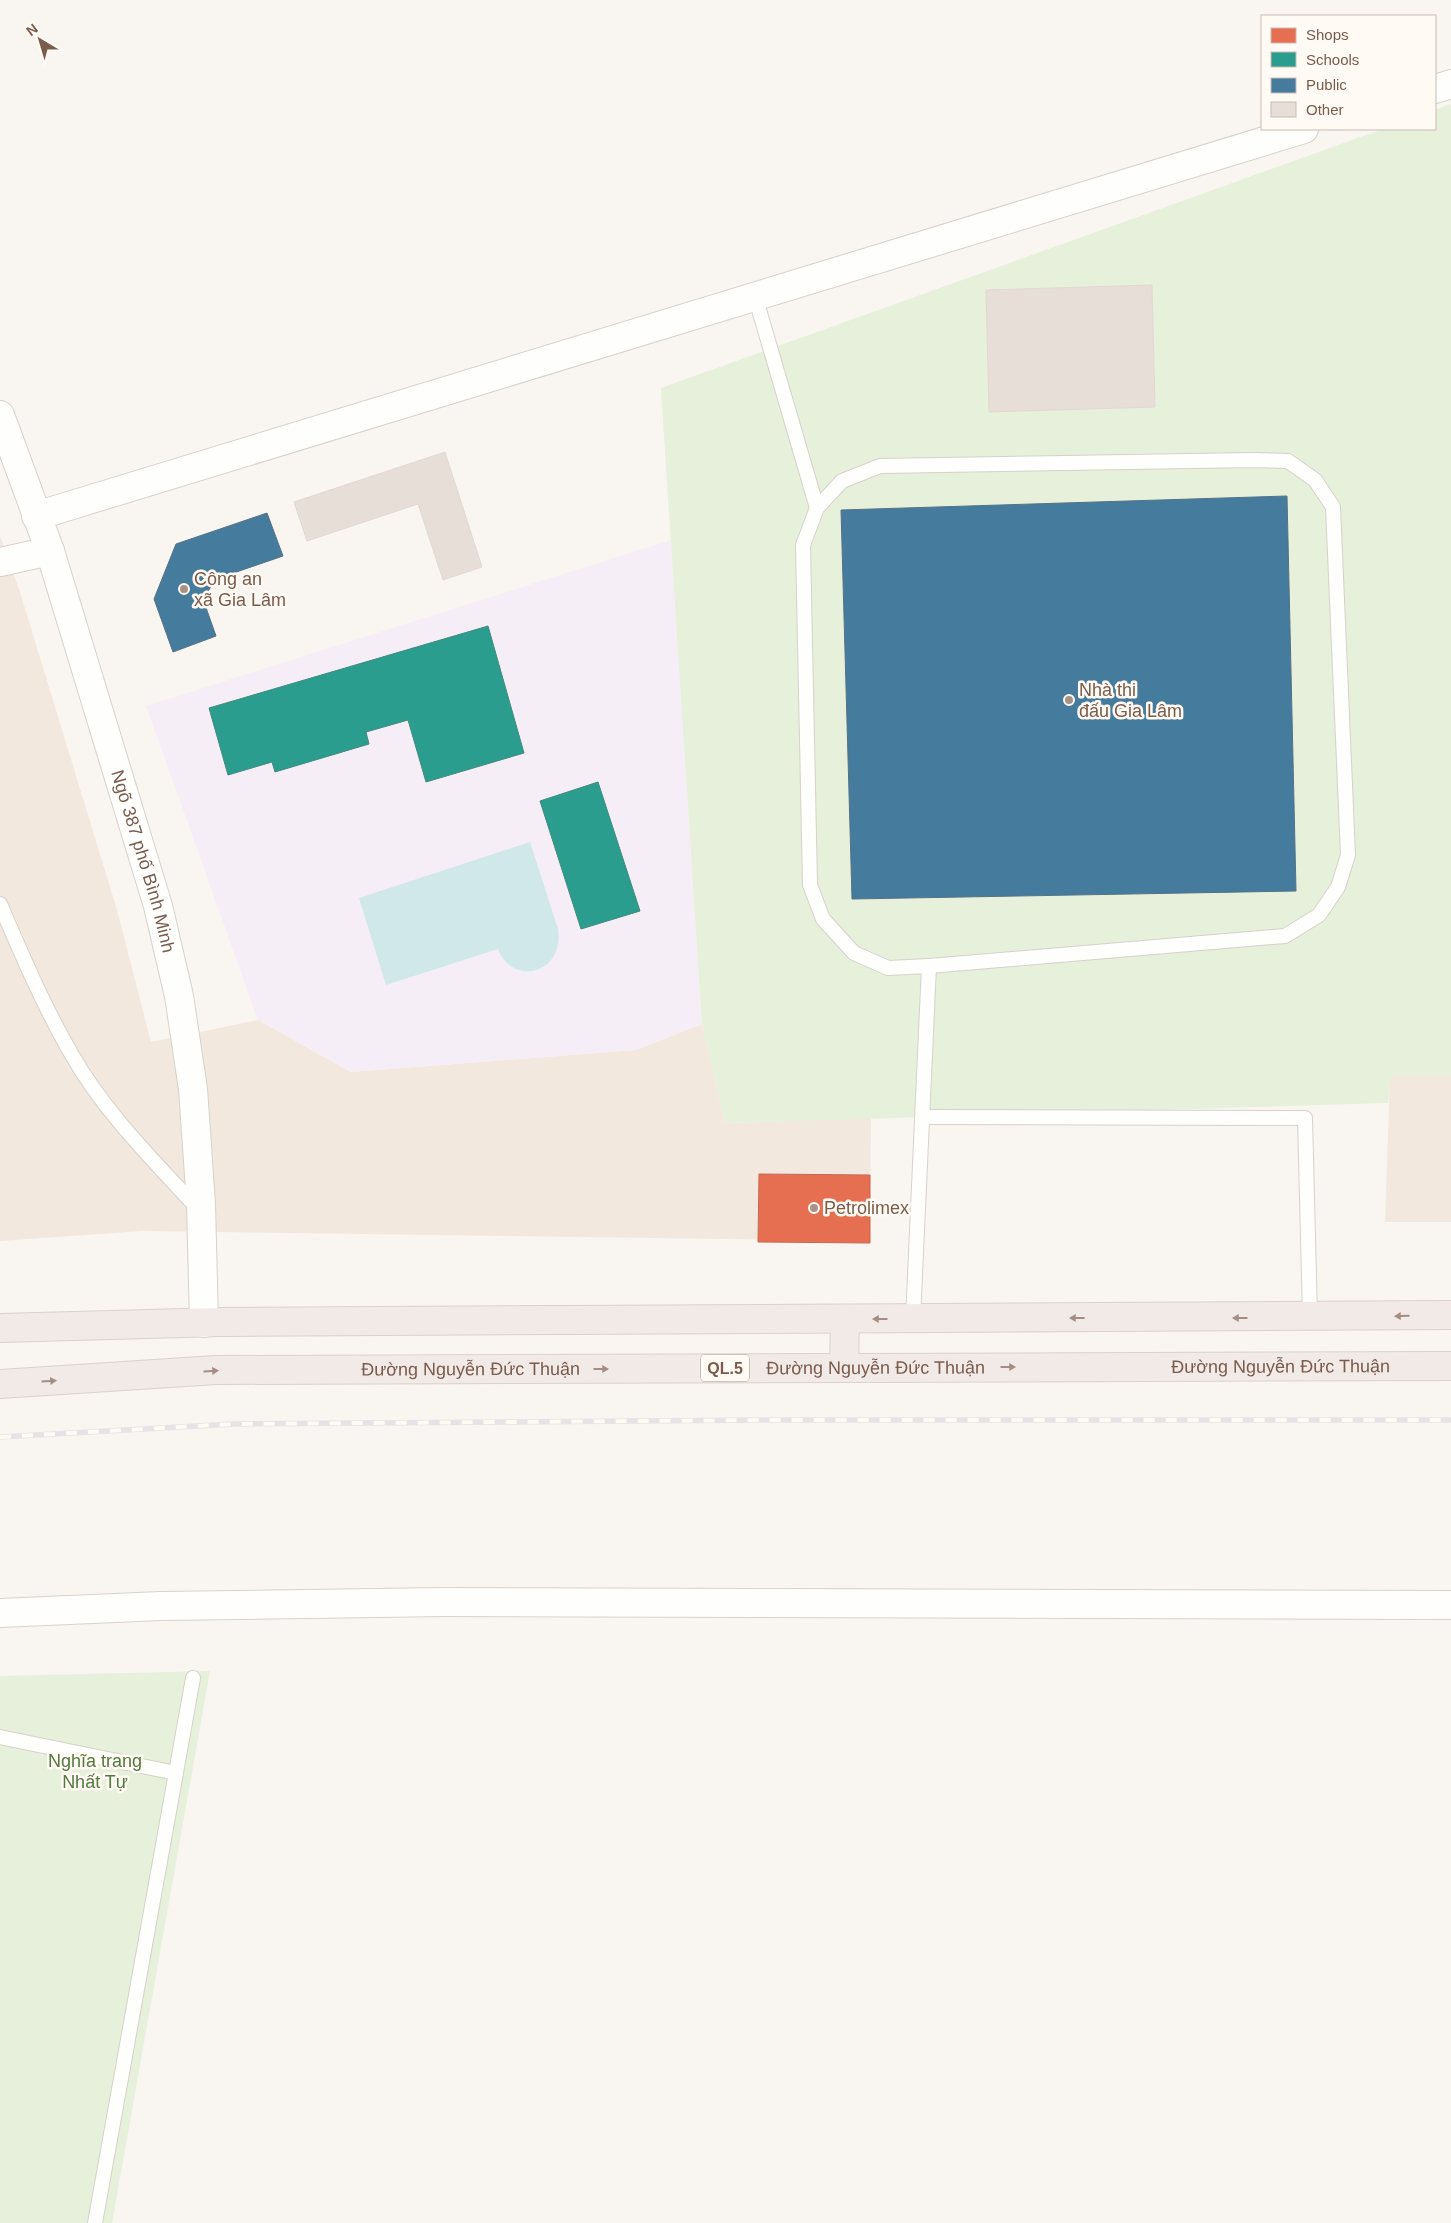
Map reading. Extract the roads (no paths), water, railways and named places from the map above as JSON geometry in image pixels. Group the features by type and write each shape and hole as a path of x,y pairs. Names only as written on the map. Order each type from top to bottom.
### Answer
{"highway":[{"path":"0,1328 204,1323 1451,1315"},
{"path":"844,1368 845,1319"},
{"name":"Đường Nguyễn Đức Thuận","path":"0,1384 216,1370 1451,1366"}],"street":[{"path":"1436,89 1451,84"},
{"path":"36,516 1301,130"},
{"name":"Ngõ 387 phố Bình Minh","path":"0,415 50,551 158,906 180,996 193,1089 202,1214 204,1323"},
{"path":"0,562 50,551"},
{"path":"0,1613 161,1606 435,1602 1451,1605"}],"lane":[{"path":"755,296 817,508"},
{"path":"1288,461 1315,480 1333,507 1348,855 1338,887 1318,915 1285,936 929,966 888,968 854,953 824,919 810,885 804,545 817,508 842,482 880,466 1288,461"},
{"path":"0,904 32,977 72,1057 128,1131 202,1214"},
{"path":"913,1319 929,966"},
{"path":"922,1117 1305,1118 1310,1317"},
{"path":"95,2223 193,1678"},
{"path":"0,1737 176,1773"}],"water":[{"path":"530,842 558,929 558,944 554,956 546,965 536,970 525,971 514,968 505,961 498,949 386,985 359,898"}],"railway":[{"path":"0,1437 233,1424 772,1420 1451,1420"}],"place":[{"name":"Công an xã Gia Lâm","path":"184,589"},
{"name":"Nhà thi đấu Gia Lâm","path":"1069,700"},
{"name":"Petrolimex","path":"814,1208"}],"park label":[{"name":"Nghĩa trang Nhất Tự","path":"95,1771"}]}
